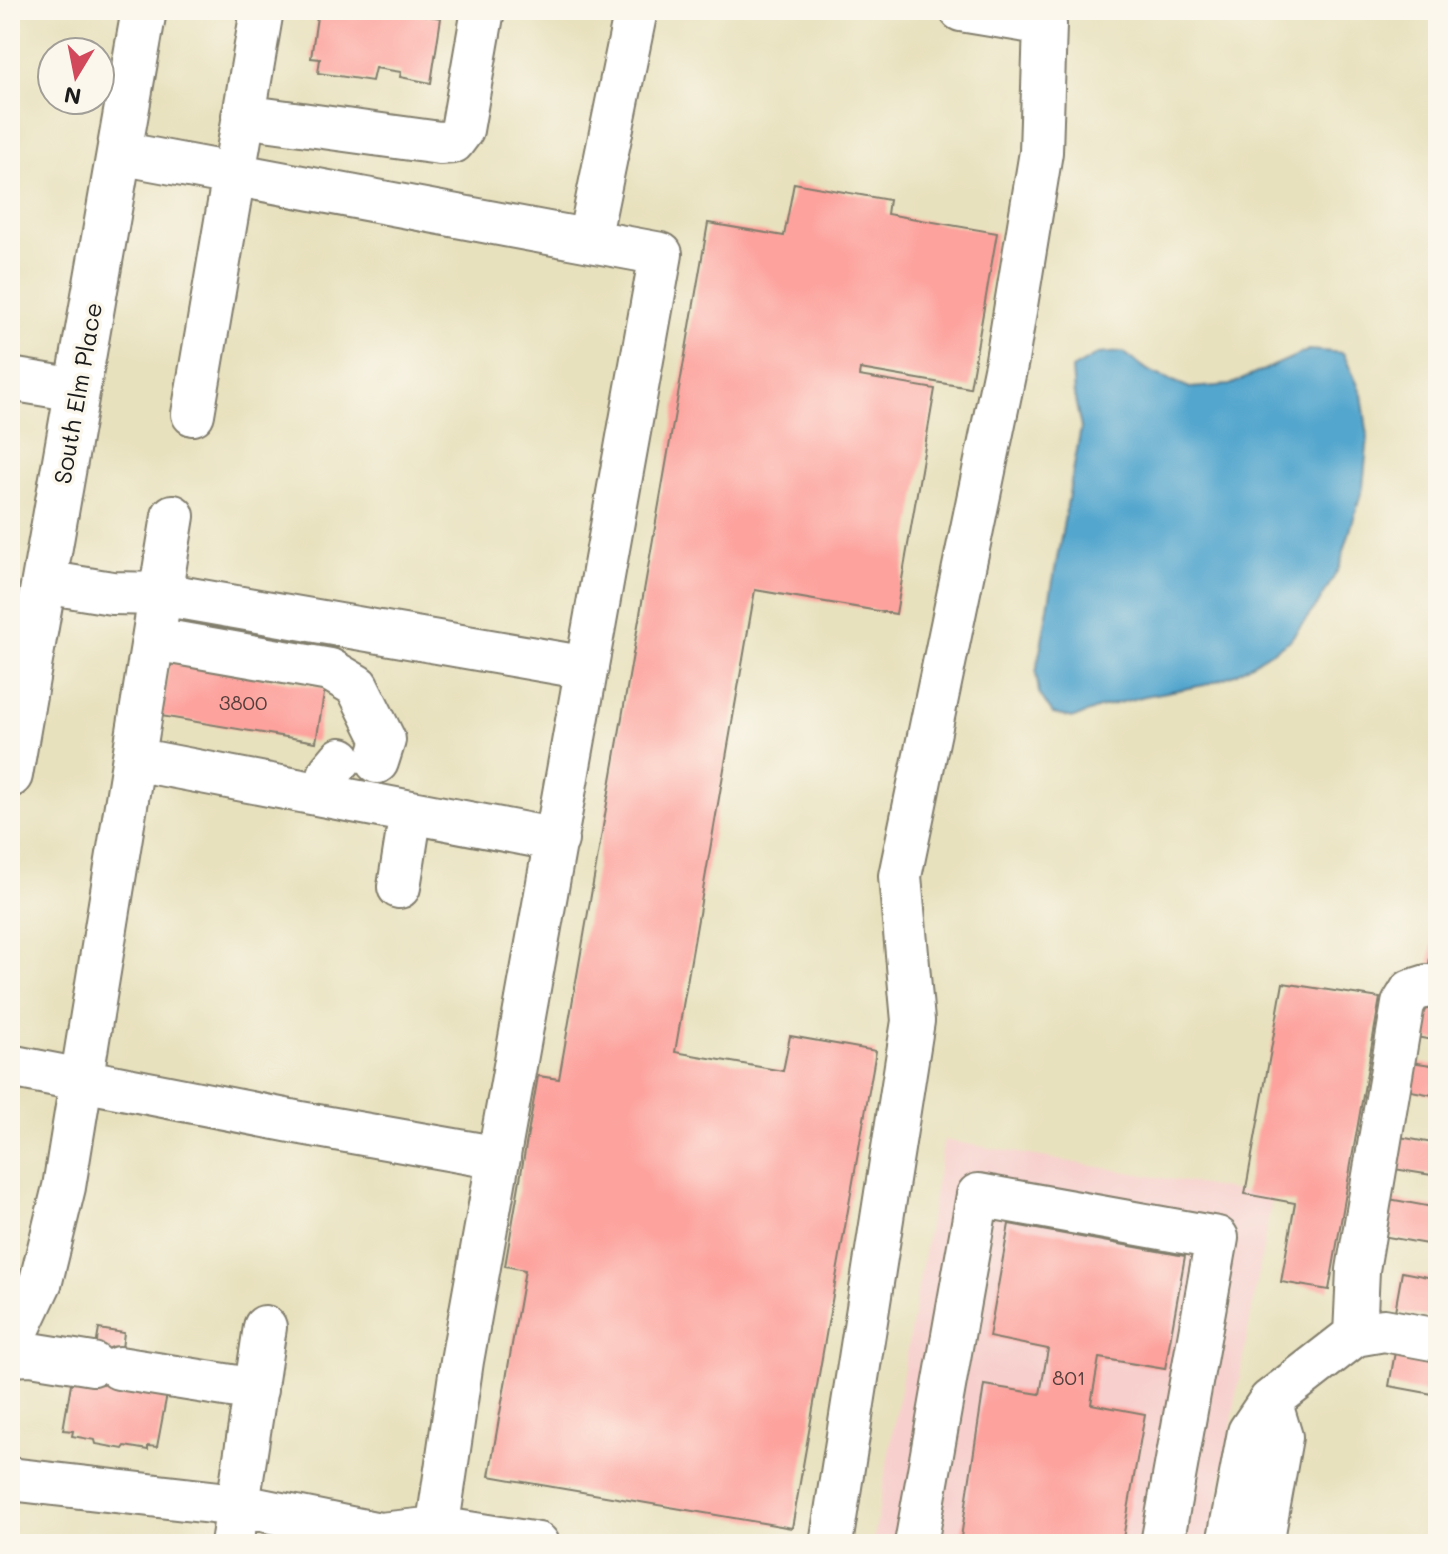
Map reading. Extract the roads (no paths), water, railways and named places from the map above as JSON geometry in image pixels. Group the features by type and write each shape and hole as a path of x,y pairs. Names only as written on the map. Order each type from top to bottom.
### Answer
{"main road":[{"name":"South Elm Place","path":"10,775 144,10"}],"lane":[{"path":"193,414 262,10"},
{"path":"243,116 440,143 453,142 462,130 483,10"},
{"path":"589,240 636,10"},
{"path":"831,1544 913,1021 900,876 1007,360 1041,152 1045,24 961,10"},
{"path":"119,153 661,254 462,1361 436,1536"},
{"path":"10,379 77,390"},
{"path":"10,1347 41,1281 64,1187 173,516"},
{"path":"44,582 112,593 161,594 587,668"},
{"path":"154,639 330,670 357,686 351,764"},
{"path":"134,759 351,764 411,812 557,840"},
{"path":"399,887 411,812"},
{"path":"1355,1335 1358,1270 1403,1004 1411,991 1427,986 1438,988"},
{"path":"10,1066 499,1158"},
{"path":"916,1544 978,1195 1217,1238 1162,1544"},
{"path":"235,1525 265,1327"},
{"path":"1228,1544 1249,1432 1270,1401 1355,1335 1384,1330 1438,1340"},
{"path":"10,1355 31,1354 256,1390"},
{"path":"1262,1544 1281,1437 1270,1401"},
{"path":"10,1479 235,1525 538,1544"}],"water":[{"path":"1309,350 1343,353 1362,394 1368,437 1363,487 1339,568 1318,604 1289,641 1235,674 1205,685 1099,708 1074,718 1053,714 1039,693 1036,673 1081,428 1072,369 1098,354 1123,352 1149,371 1190,388 1230,385"}]}
